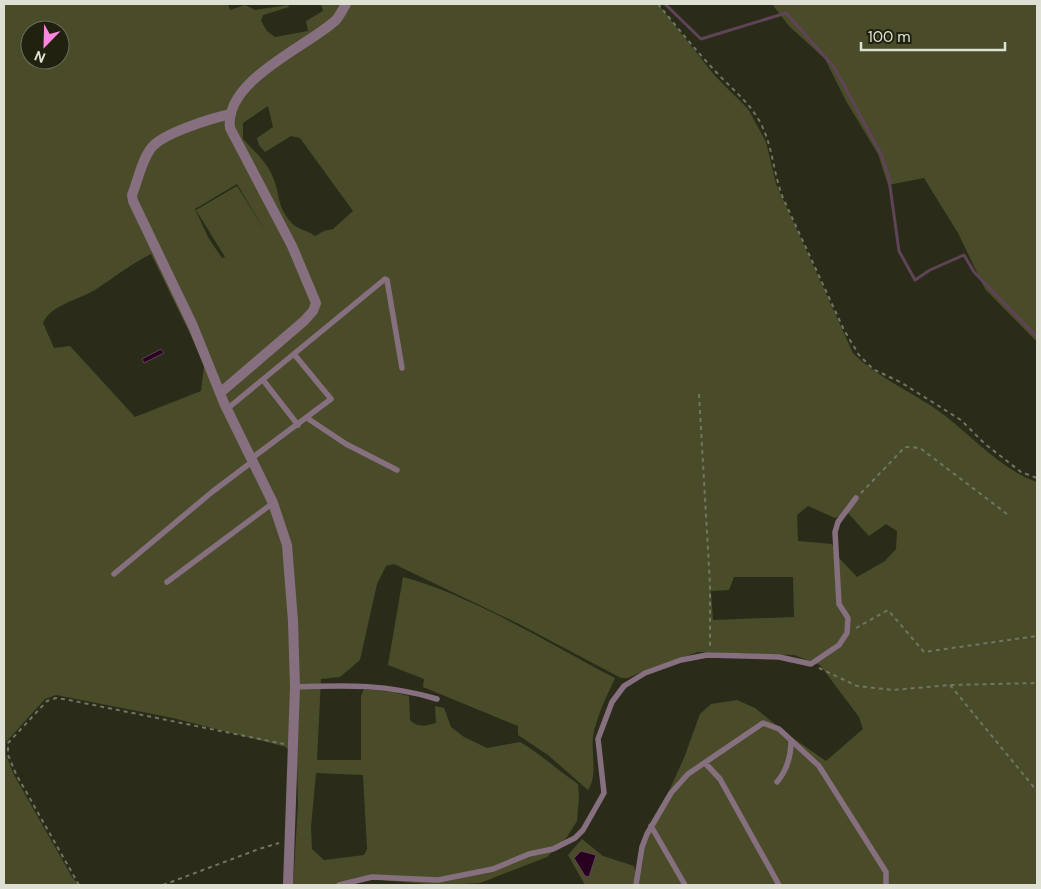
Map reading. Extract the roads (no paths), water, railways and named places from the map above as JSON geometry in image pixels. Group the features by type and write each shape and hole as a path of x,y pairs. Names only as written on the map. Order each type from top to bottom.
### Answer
{"street":[{"path":"220,393 304,321 313,311 316,303 292,246 230,128 231,114 240,97 264,69 320,33 338,18 346,4"},
{"path":"231,114 185,129 156,144 149,152 132,194 135,208 193,326 227,409 273,504 287,545 295,687 288,885"}],"lane":[{"path":"227,409 385,279 387,280 402,368"},
{"path":"114,574 212,492 331,399 294,354"},
{"path":"263,380 298,425"},
{"path":"307,418 346,444 397,470"},
{"path":"339,885 378,876 438,880 493,869 529,854 565,844 582,830 604,793 598,739 612,702 618,692 634,678 681,660 707,655 779,656 811,664 840,645 847,633 848,618 839,604 835,532 838,522 856,498"},
{"path":"168,582 273,504"},
{"path":"295,687 380,686 409,690 437,699"},
{"path":"636,885 642,847 650,826 671,793 688,774 706,764 763,722 779,729 819,766 886,872 886,885"},
{"path":"777,782 791,753 791,741"},
{"path":"706,764 720,779 779,885"},
{"path":"650,826 685,885"}],"waterway":[{"path":"665,4 701,39 786,13 834,67 882,156 889,179 899,251 915,280 930,270 964,255 974,272 1037,337"}]}
